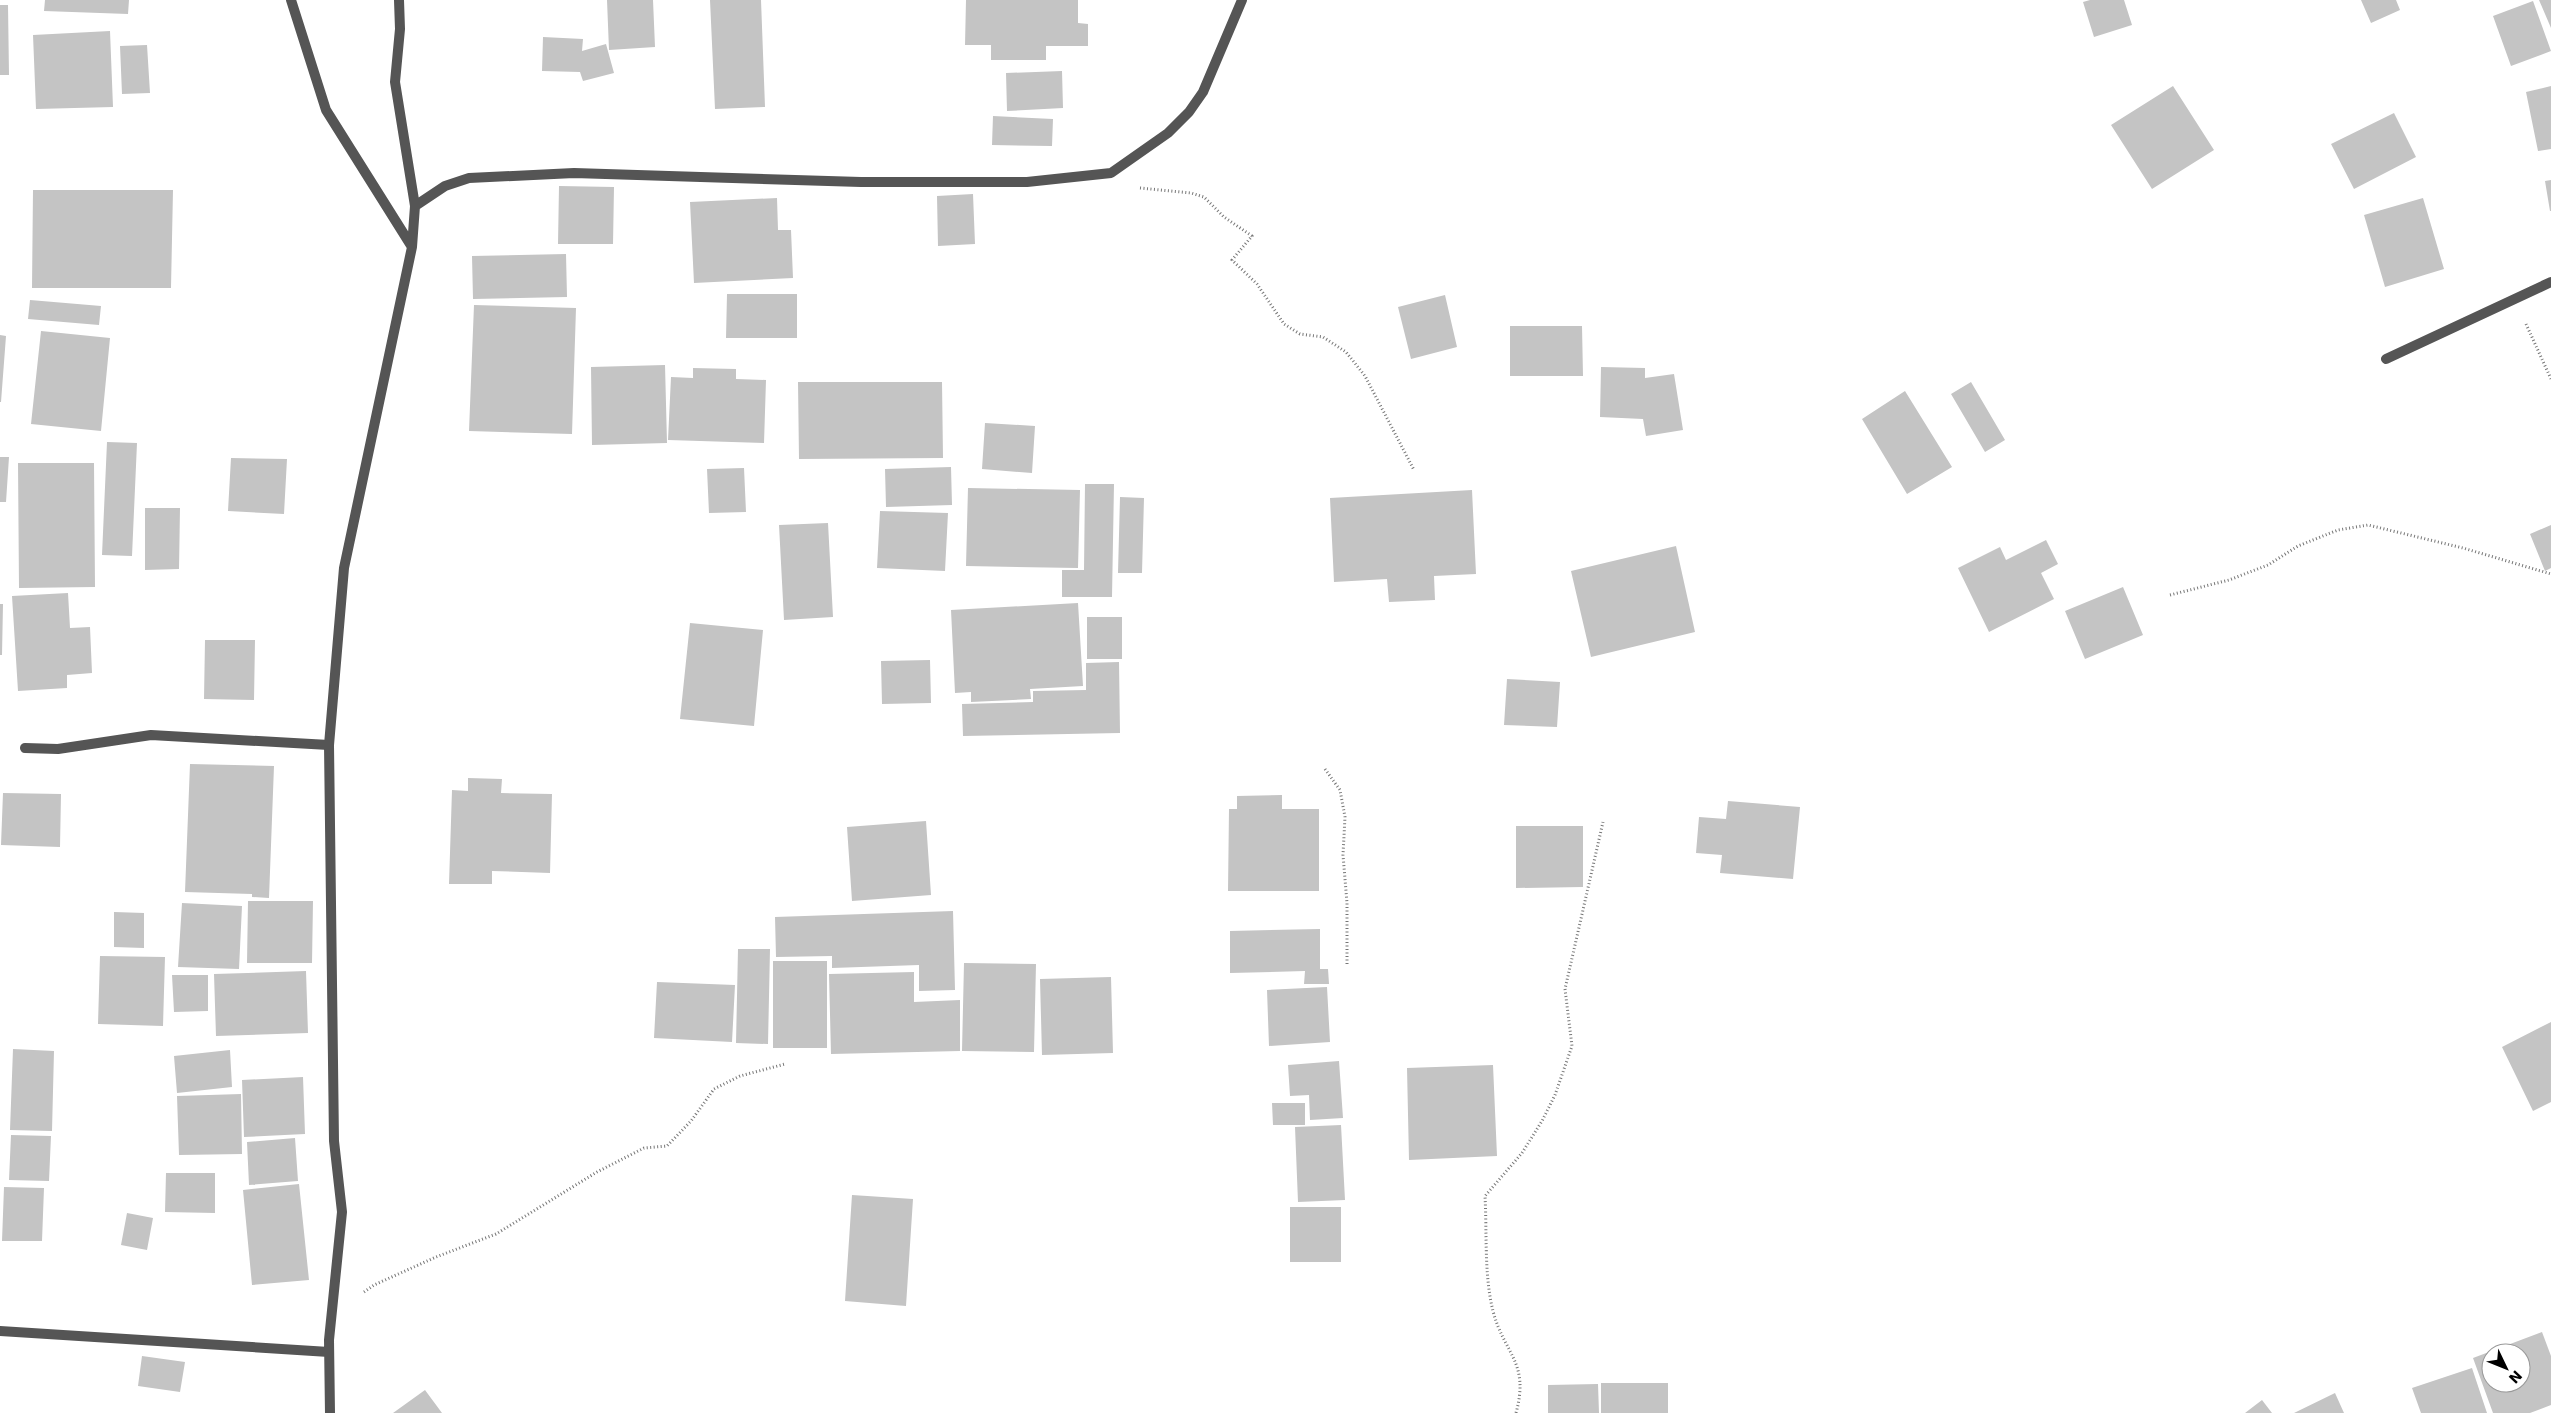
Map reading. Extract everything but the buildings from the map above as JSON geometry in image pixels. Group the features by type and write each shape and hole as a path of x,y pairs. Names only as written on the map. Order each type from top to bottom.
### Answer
{"street":[{"path":"291,0 326,110 412,247"},
{"path":"330,1413 329,1352 331,1315 342,1212 334,1141 329,745 344,568 412,247 415,206 395,82 400,29 399,0"},
{"path":"415,206 445,186 469,178 574,173 861,182 1027,182 1111,173 1168,133 1189,112 1203,92 1242,0"},
{"path":"2386,359 2551,282"},
{"path":"25,748 58,749 151,735 329,745"},
{"path":"0,1331 329,1352"}],"path":[{"path":"1111,173 1132,187 1191,192 1204,197 1224,217 1252,236 1232,260 1257,284 1284,324 1300,334 1323,337 1346,352 1365,376 1414,470"},
{"path":"2515,299 2551,379"},
{"path":"2170,595 2229,580 2268,565 2298,546 2338,530 2368,525 2463,548 2551,574"},
{"path":"1325,769 1340,790 1345,817 1343,855 1347,903 1347,966"},
{"path":"1516,1413 1522,1377 1494,1312 1489,1284 1485,1196 1522,1153 1542,1121 1555,1095 1572,1046 1565,989 1582,905 1603,822"},
{"path":"331,1315 374,1285 436,1257 496,1234 597,1172 644,1148 667,1146 691,1121 714,1089 740,1076 785,1064"}]}
